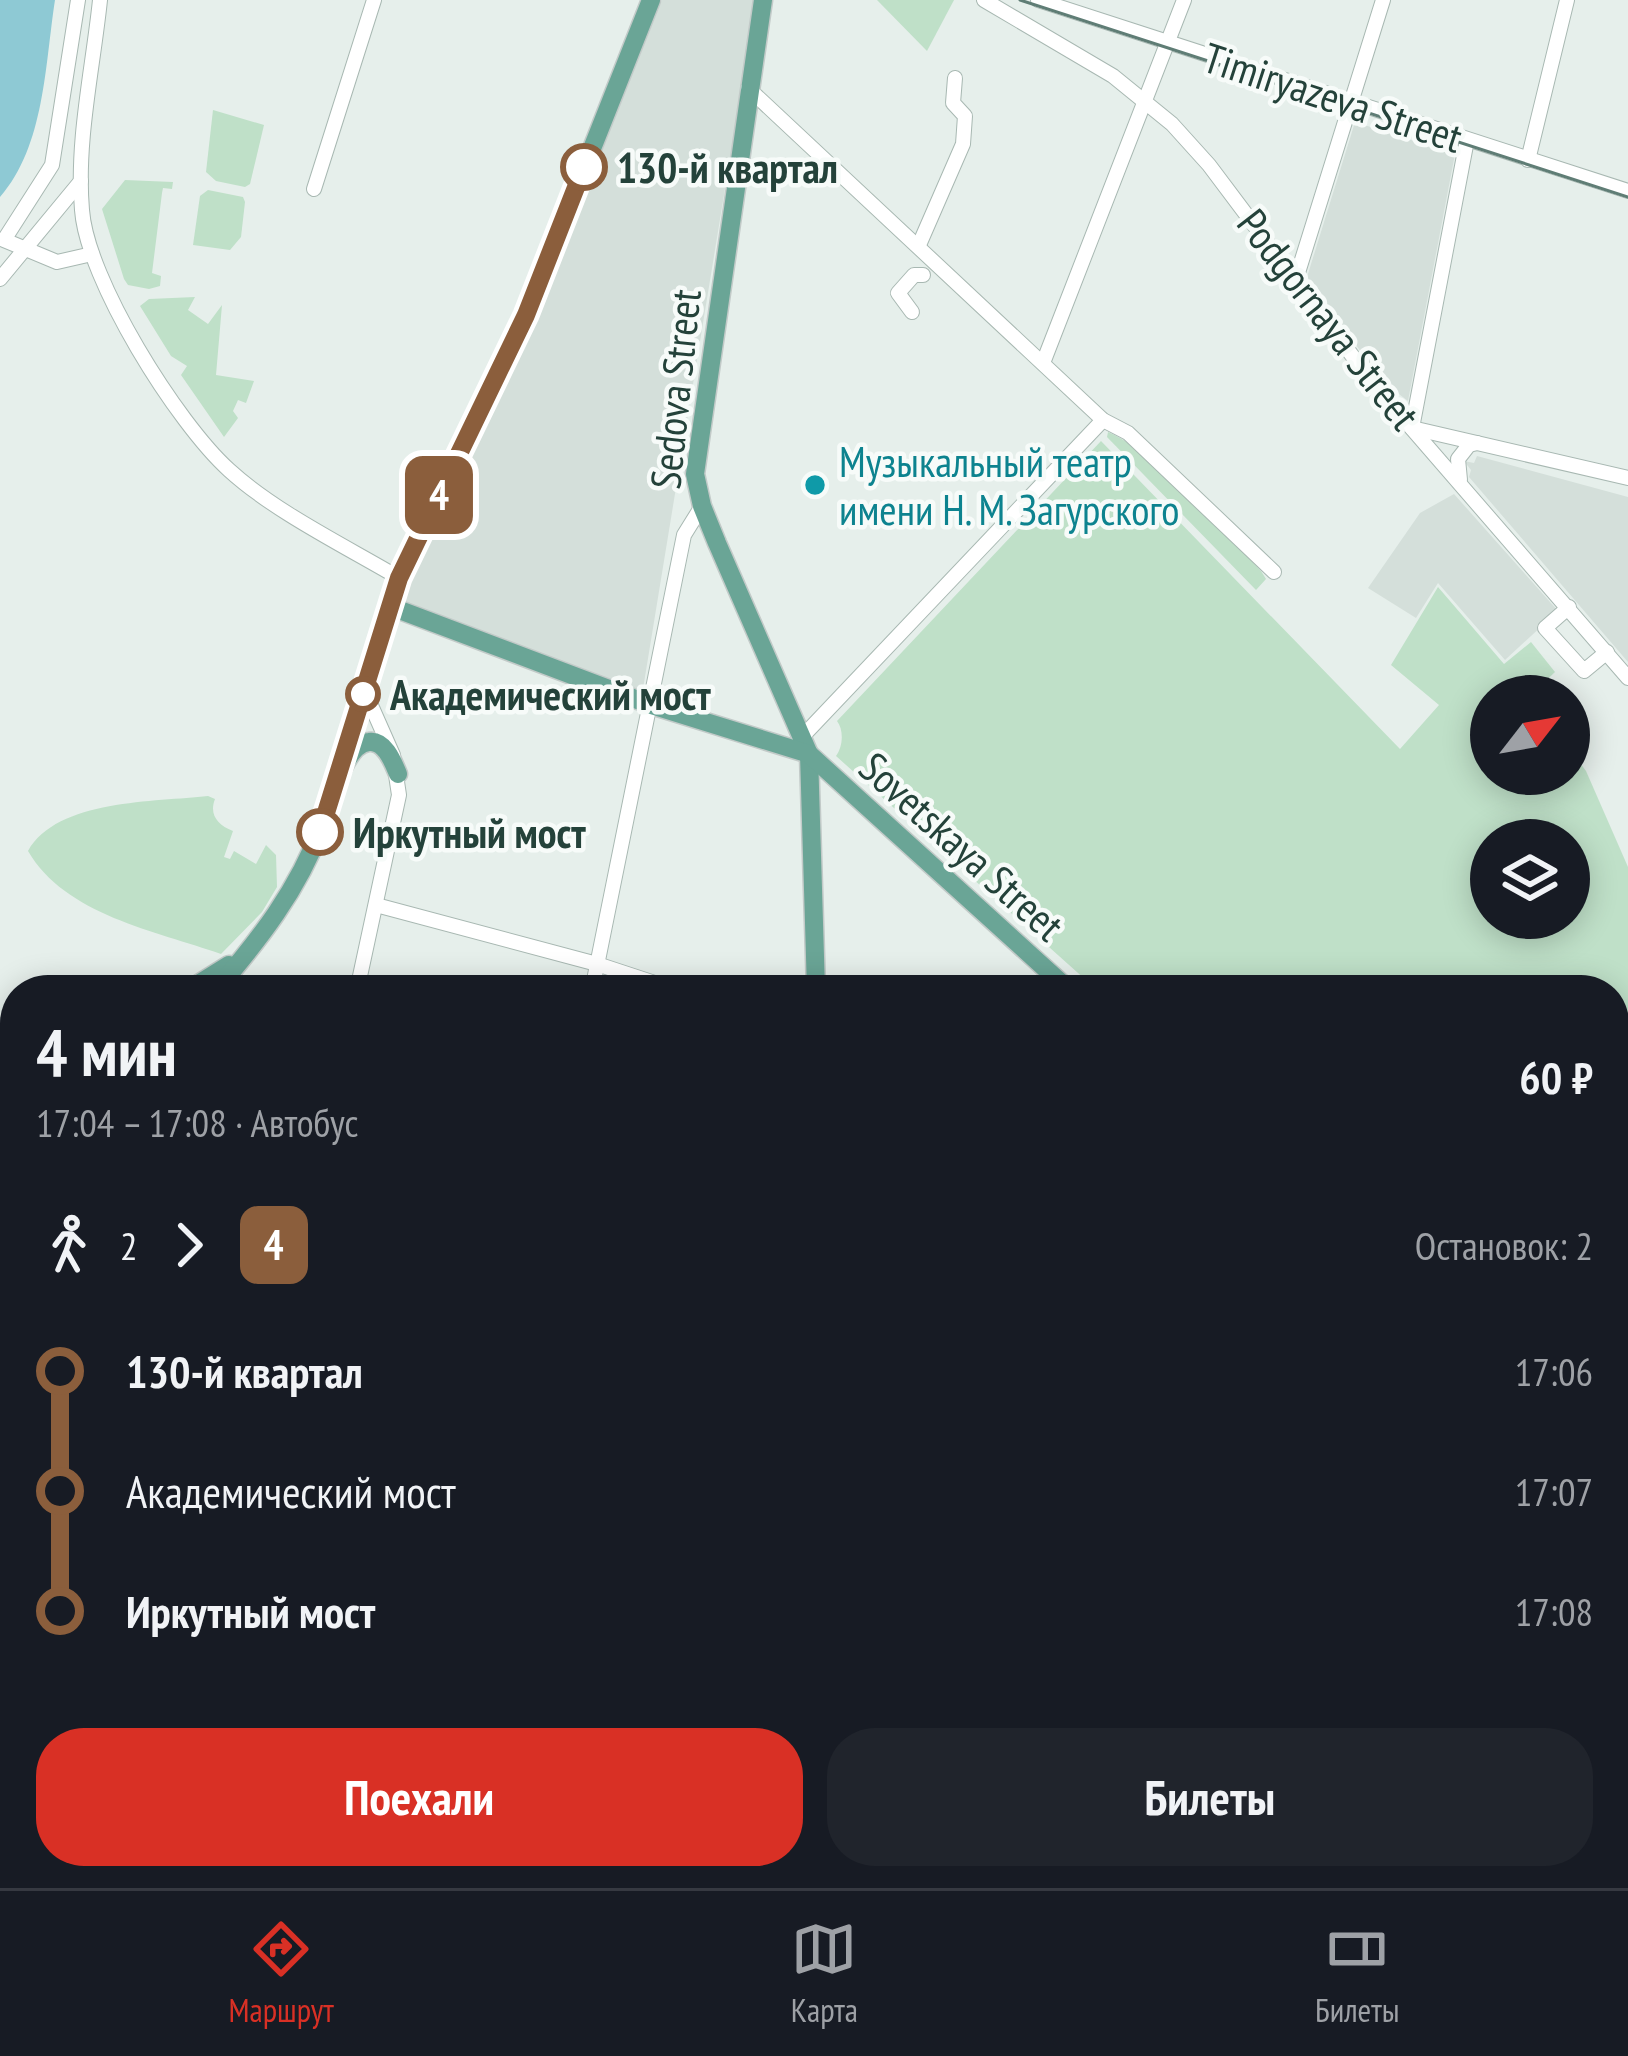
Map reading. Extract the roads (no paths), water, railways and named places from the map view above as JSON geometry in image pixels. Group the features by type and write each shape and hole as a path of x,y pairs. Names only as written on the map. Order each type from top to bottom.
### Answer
{"main road":[{"path":"229,975 302,874 342,767 399,578 526,315 652,0"},
{"name":"Sedova Street","path":"702,506 695,474 763,0"},
{"path":"702,506 805,746 815,975"},
{"path":"389,606 651,705 805,746"},
{"path":"342,767 357,748 371,742 386,750 398,774"},
{"name":"Sovetskaya Street","path":"805,746 1053,975"},
{"path":"213,975 249,952"}],"street":[{"path":"78,0 52,165 4,240 65,263 92,254"},
{"path":"100,0 82,210 92,254 136,345 230,471 399,578"},
{"path":"314,189 374,0"},
{"name":"Timiryazeva Street","path":"1038,0 1628,191"},
{"path":"1043,363 1184,0"},
{"path":"1297,279 1383,0"},
{"path":"1528,160 1567,0"},
{"name":"Podgornaya Street","path":"988,3 1144,99 1209,165 1375,386 1628,678"},
{"path":"919,245 963,144 964,116 953,103 955,78"},
{"path":"748,88 1103,420 1128,433 1274,572"},
{"path":"1467,140 1412,428 1628,478"},
{"path":"0,279 82,181"},
{"path":"912,312 898,293 914,275 923,274"},
{"path":"805,746 1103,420"},
{"path":"1462,484 1458,459 1469,445 1477,443"},
{"name":"Sedova Street","path":"595,975 683,536 702,506"},
{"path":"1569,608 1545,628 1584,671 1607,652"},
{"path":"360,975 399,795 398,774 365,688"},
{"path":"376,905 630,975"}],"water":[{"path":"0,0 55,0 35,129 15,177 0,197"}],"tram line":[{"path":"1020,0 1628,197"}],"place":[{"name":"130-й квартал","path":"584,167"},
{"name":"Музыкальный театр имени Н. М. Загурского","path":"815,485"},
{"name":"Академический мост","path":"363,694"},
{"name":"Иркутный мост","path":"320,832"}]}
